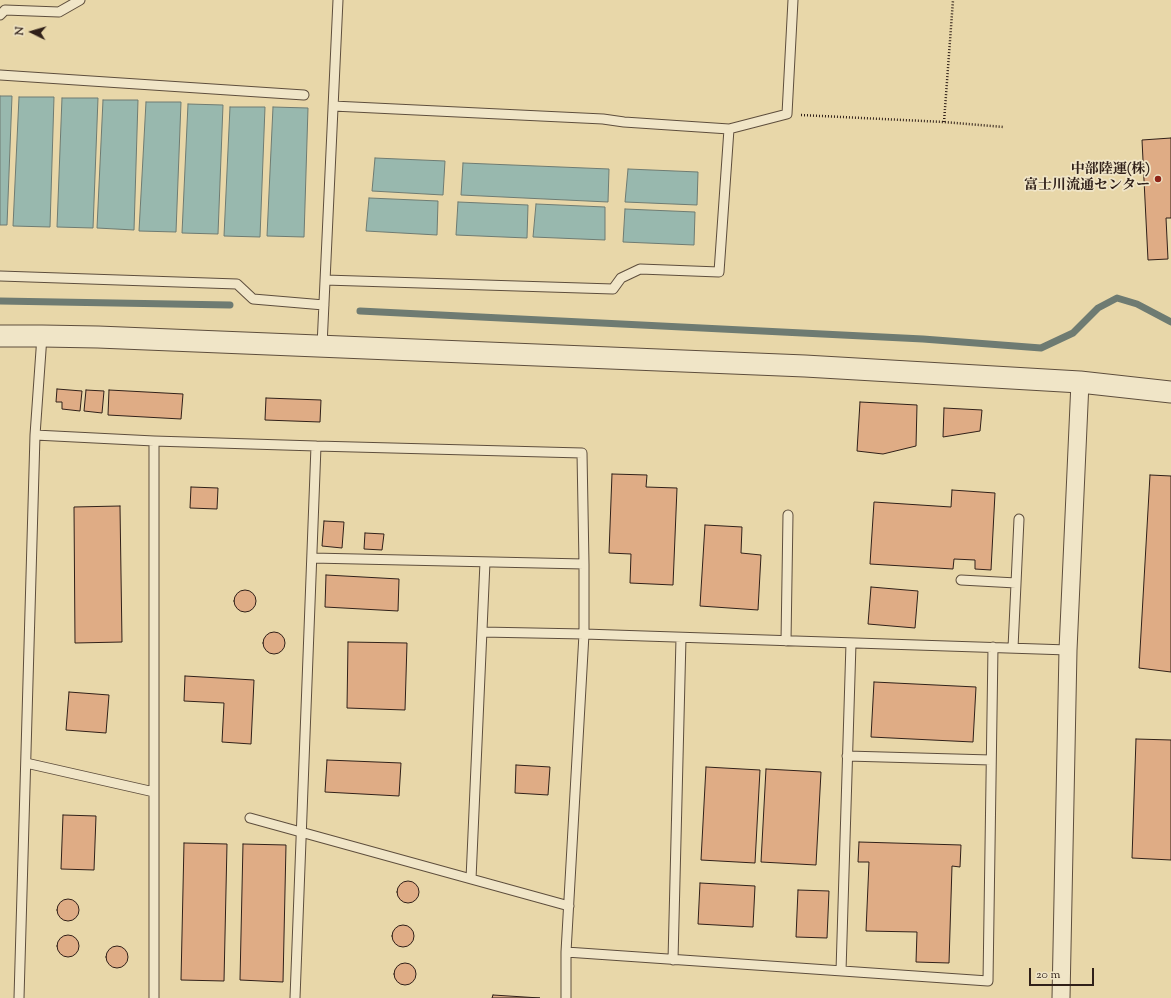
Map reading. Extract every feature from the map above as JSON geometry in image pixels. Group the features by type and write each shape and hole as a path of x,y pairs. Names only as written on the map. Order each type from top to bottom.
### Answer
{"street":[{"path":"0,336 42,336 322,346 797,366 1080,382 1171,392"},
{"path":"1061,998 1068,650 1080,382"}],"lane":[{"path":"0,15 5,10 59,12 80,0"},
{"path":"322,346 338,0"},
{"path":"333,106 603,119 624,122 729,129 787,114 793,0"},
{"path":"0,75 304,95"},
{"path":"325,280 613,289 621,278 640,269 719,272 729,129"},
{"path":"0,276 237,284 253,299 324,305"},
{"path":"19,998 36,435 42,336"},
{"path":"36,435 154,441 582,453 584,634 566,952 566,998"},
{"path":"154,441 154,998"},
{"path":"295,998 316,446"},
{"path":"786,641 788,515"},
{"path":"1013,648 1019,519"},
{"path":"312,558 584,564"},
{"path":"471,879 485,562"},
{"path":"961,580 1016,583"},
{"path":"482,632 1068,650"},
{"path":"673,960 681,638"},
{"path":"841,971 851,643"},
{"path":"566,952 988,981 993,647"},
{"path":"847,756 991,760"},
{"path":"26,763 154,792"},
{"path":"250,818 569,906"}],"path":[{"path":"944,122 953,0"},
{"path":"787,114 944,122 1004,127"}],"water":[{"path":"0,96 12,96 7,225 0,225"},
{"path":"19,97 54,97 50,227 13,226"},
{"path":"62,98 98,98 93,228 57,227"},
{"path":"103,100 138,100 134,230 97,228"},
{"path":"146,102 181,102 176,232 139,231"},
{"path":"188,104 223,105 218,234 182,233"},
{"path":"230,107 265,107 260,237 224,236"},
{"path":"273,107 308,108 304,237 267,236"},
{"path":"375,158 445,161 443,195 372,191"},
{"path":"463,163 609,169 608,202 461,195"},
{"path":"628,169 698,172 697,205 625,202"},
{"path":"369,198 438,201 437,235 366,231"},
{"path":"458,202 528,205 527,238 456,235"},
{"path":"536,204 605,207 605,240 533,237"},
{"path":"625,209 695,212 694,245 623,242"}],"building":[{"name":"中部陸運(株) 富士川流通センター","path":"1171,138 1171,218 1166,218 1168,259 1148,260 1142,140"},
{"path":"57,389 82,391 80,411 62,409 62,402 56,402"},
{"path":"86,390 104,391 102,413 84,411"},
{"path":"109,390 183,394 181,419 108,415"},
{"path":"266,398 321,400 320,422 265,420"},
{"path":"860,402 917,405 916,446 883,454 857,451"},
{"path":"944,408 982,410 980,431 943,437"},
{"path":"612,474 647,475 646,487 677,488 673,585 630,583 631,554 609,553"},
{"path":"1150,475 1171,476 1171,672 1139,668"},
{"path":"191,487 218,488 217,509 190,508"},
{"path":"952,490 995,493 991,570 975,569 975,560 954,559 953,569 870,564 874,502 951,507"},
{"path":"120,506 122,642 75,643 74,507"},
{"path":"324,521 344,522 342,548 322,546"},
{"path":"705,525 742,527 741,553 761,555 758,610 700,606"},
{"path":"365,533 384,534 382,550 364,549"},
{"path":"326,575 399,579 398,611 325,607"},
{"path":"871,587 918,591 915,628 868,624"},
{"path":"241,590 249,590 256,597 256,605 249,612 241,612 234,605 234,597"},
{"path":"270,632 278,632 285,639 285,647 278,654 270,654 263,647 263,639"},
{"path":"348,642 407,643 405,710 347,708"},
{"path":"185,676 254,680 251,744 222,742 224,703 184,701"},
{"path":"874,682 976,687 973,742 871,737"},
{"path":"69,692 109,695 106,733 66,730"},
{"path":"1136,739 1171,740 1171,860 1132,858"},
{"path":"327,760 401,763 399,796 325,792"},
{"path":"516,765 550,767 548,795 515,793"},
{"path":"706,767 760,770 755,863 701,860"},
{"path":"766,769 821,772 816,865 761,862"},
{"path":"63,815 96,816 94,870 61,869"},
{"path":"859,842 961,845 960,867 952,866 949,963 916,962 917,932 866,931 869,862 858,862"},
{"path":"184,843 227,844 224,981 181,980"},
{"path":"243,844 286,845 283,982 240,980"},
{"path":"404,881 412,881 419,888 419,896 412,903 404,903 397,896 397,888"},
{"path":"700,883 755,886 753,927 698,924"},
{"path":"798,890 829,891 827,938 796,937"},
{"path":"64,899 72,899 79,906 79,914 72,921 64,921 57,914 57,906"},
{"path":"403,925 411,928 414,936 411,944 403,947 395,944 392,936 395,928"},
{"path":"68,935 76,938 79,946 76,954 68,957 60,954 57,946 60,938"},
{"path":"117,946 125,949 128,957 125,965 117,968 109,965 106,957 109,949"},
{"path":"405,963 413,966 416,974 413,982 405,985 397,982 394,974 397,966"},
{"path":"493,995 540,998 492,998"}],"waterway":[{"path":"360,311 923,339 1041,348 1073,333 1098,308 1117,298 1137,304 1171,322"},
{"path":"0,301 230,305"}],"place":[{"name":"中部陸運(株) 富士川流通センター","path":"1158,179"}]}
